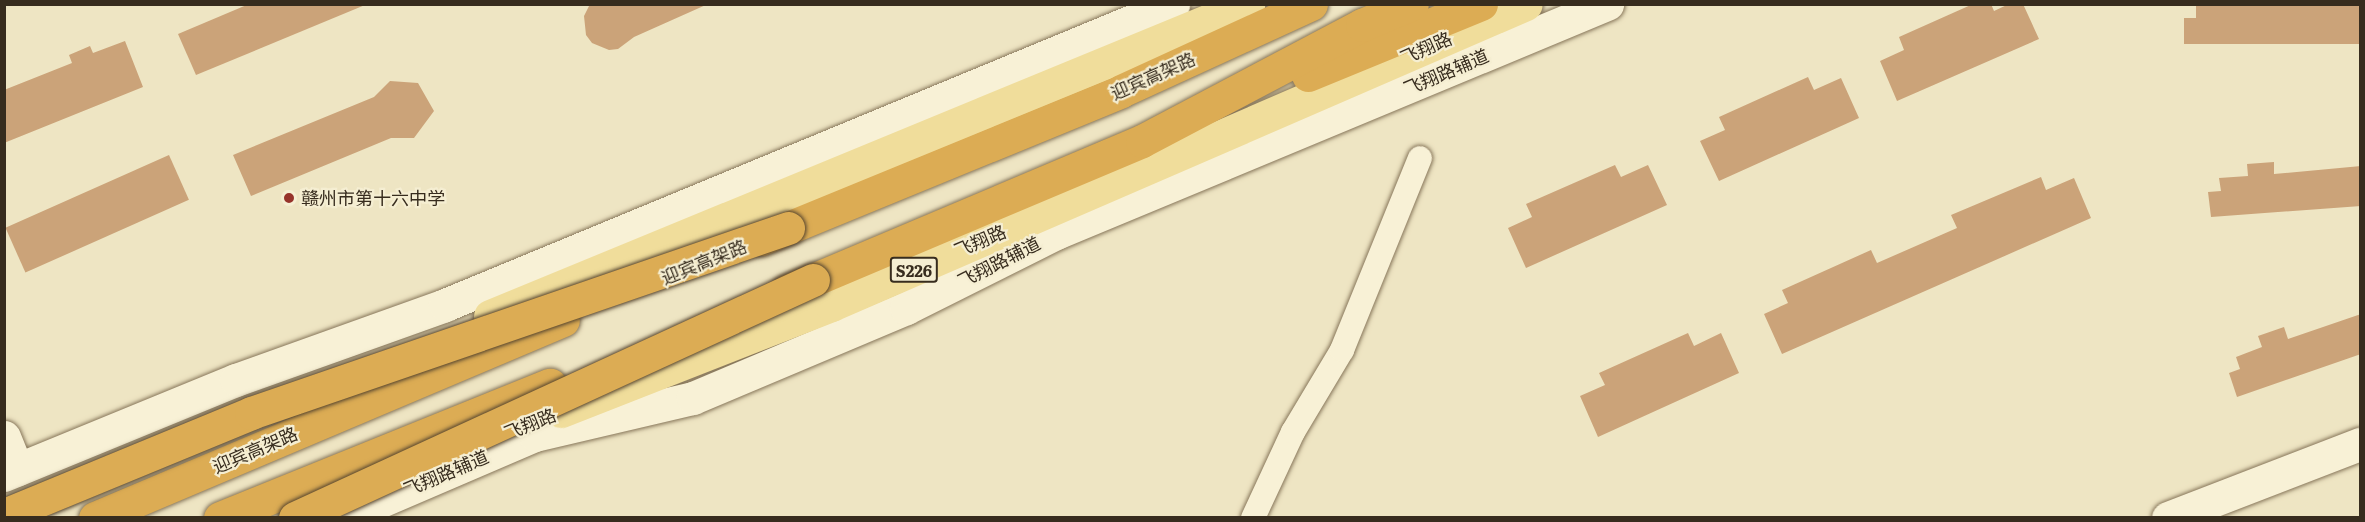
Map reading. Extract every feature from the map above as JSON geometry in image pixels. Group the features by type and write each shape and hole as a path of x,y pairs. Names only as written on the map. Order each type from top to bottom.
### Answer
{"highway":[{"path":"1120,92 1276,4"},
{"name":"迎宾高架路","path":"95,518 788,228 1120,92 1311,4"},
{"path":"1142,141 1362,25 1412,4"},
{"path":"220,518 813,280 1142,141 1482,4"},
{"path":"4,514 251,413 788,228"},
{"path":"295,518 813,280"}],"main road":[{"path":"32,518 461,328 1248,4"},
{"name":"飞翔路","path":"295,518 831,305 1526,4"}],"street":[{"path":"4,437 11,473 236,380 456,301 1173,4"},
{"name":"飞翔路辅道","path":"354,518 376,503 535,435 693,398 906,308 1056,233 1606,4"},
{"path":"1253,518 1293,432 1342,350 1420,158"},
{"path":"2168,518 2361,444"}],"building":[{"path":"249,4 365,5 196,75 178,34"},
{"path":"590,4 708,4 634,37 618,49 609,50 592,43 586,35 584,16"},
{"path":"1973,4 1991,4 1994,11 2009,4 2023,4 2039,39 1897,101 1880,61 1904,50 1899,37"},
{"path":"2361,4 2361,44 2184,44 2184,18 2196,18 2196,5"},
{"path":"125,41 143,87 4,143 4,90 72,63 69,55 90,46 93,53"},
{"path":"1808,77 1814,90 1841,78 1859,118 1719,181 1700,141 1725,130 1719,117"},
{"path":"390,81 418,83 434,111 414,138 391,138 251,196 233,155 374,97"},
{"path":"169,155 189,200 25,273 5,228"},
{"path":"2274,162 2274,174 2361,166 2361,206 2211,217 2208,192 2221,191 2219,178 2248,176 2247,164"},
{"path":"1615,165 1621,177 1648,165 1667,205 1526,268 1508,228 1532,217 1526,204"},
{"path":"2041,177 2046,190 2074,178 2091,218 1782,354 1764,314 1788,303 1782,290 1871,250 1877,263 1957,228 1951,215"},
{"path":"2361,314 2361,354 2237,397 2229,373 2240,369 2236,357 2262,347 2258,336 2284,327 2288,339"},
{"path":"1688,333 1694,346 1721,333 1739,373 1598,437 1580,396 1605,385 1599,373"}],"place":[{"name":"赣州市第十六中学","path":"289,198"}]}
